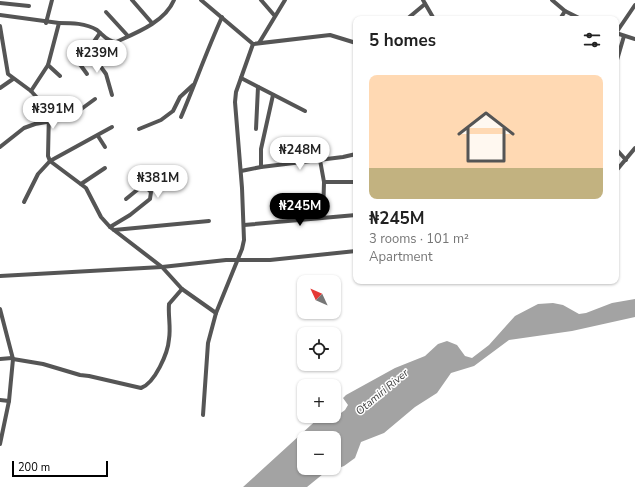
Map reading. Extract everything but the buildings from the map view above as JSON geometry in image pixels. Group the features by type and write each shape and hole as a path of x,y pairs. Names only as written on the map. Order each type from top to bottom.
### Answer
{"street":[{"path":"46,23 52,0"},
{"path":"132,0 152,23"},
{"path":"0,15 46,23 82,25 93,28 113,42 137,34 170,8 174,0"},
{"path":"201,0 253,44 330,35 353,42"},
{"path":"261,0 274,16"},
{"path":"259,43 285,0"},
{"path":"552,0 565,11 574,16"},
{"path":"411,16 424,2 432,16"},
{"path":"0,3 29,6"},
{"path":"619,28 635,4"},
{"path":"562,16 565,11"},
{"path":"106,12 128,36"},
{"path":"181,117 222,18"},
{"path":"30,91 48,65 59,24"},
{"path":"0,26 5,68 13,79 30,91 48,111 48,156 50,161 81,184 93,199 101,217 112,229 162,267 182,289 216,313"},
{"path":"87,74 79,63 100,33"},
{"path":"619,34 635,39"},
{"path":"619,53 624,36"},
{"path":"203,415 208,343 216,313 238,260 244,240 241,171 235,102 241,78 253,44"},
{"path":"88,49 106,74 112,95"},
{"path":"48,65 60,76"},
{"path":"241,78 305,111"},
{"path":"0,88 13,79"},
{"path":"139,129 161,120 173,112 180,97 194,85"},
{"path":"256,129 258,87"},
{"path":"261,167 262,149 273,95"},
{"path":"0,147 24,128 35,124 69,118 95,99"},
{"path":"24,202 38,174 50,161 112,127"},
{"path":"98,136 105,147"},
{"path":"619,168 635,148"},
{"path":"619,152 626,160"},
{"path":"241,171 353,154"},
{"path":"320,160 324,182 323,217"},
{"path":"81,184 105,168"},
{"path":"324,182 353,182"},
{"path":"112,229 150,198 151,192 142,186 126,199"},
{"path":"244,224 353,215"},
{"path":"112,229 209,221"},
{"path":"0,276 162,267 238,260 270,260 353,251"},
{"path":"0,359 13,359 44,364 80,375 141,388 147,386 152,381 170,340 169,304 182,289"},
{"path":"0,309 13,359 9,401 0,444"},
{"path":"0,400 9,401"}],"water":[{"name":"Otamiri River","path":"635,299 635,317 572,331 509,340 474,366 451,373 437,393 415,407 384,433 361,442 355,458 344,466 341,467 341,431 305,431 313,423 341,423 341,413 348,405 343,398 346,395 395,368 425,356 438,344 447,341 457,345 465,356 472,358 489,345 515,316 538,304 553,303 563,305 579,314 586,313 612,303"},
{"path":"297,438 297,475 322,475 307,487 243,487"}]}
